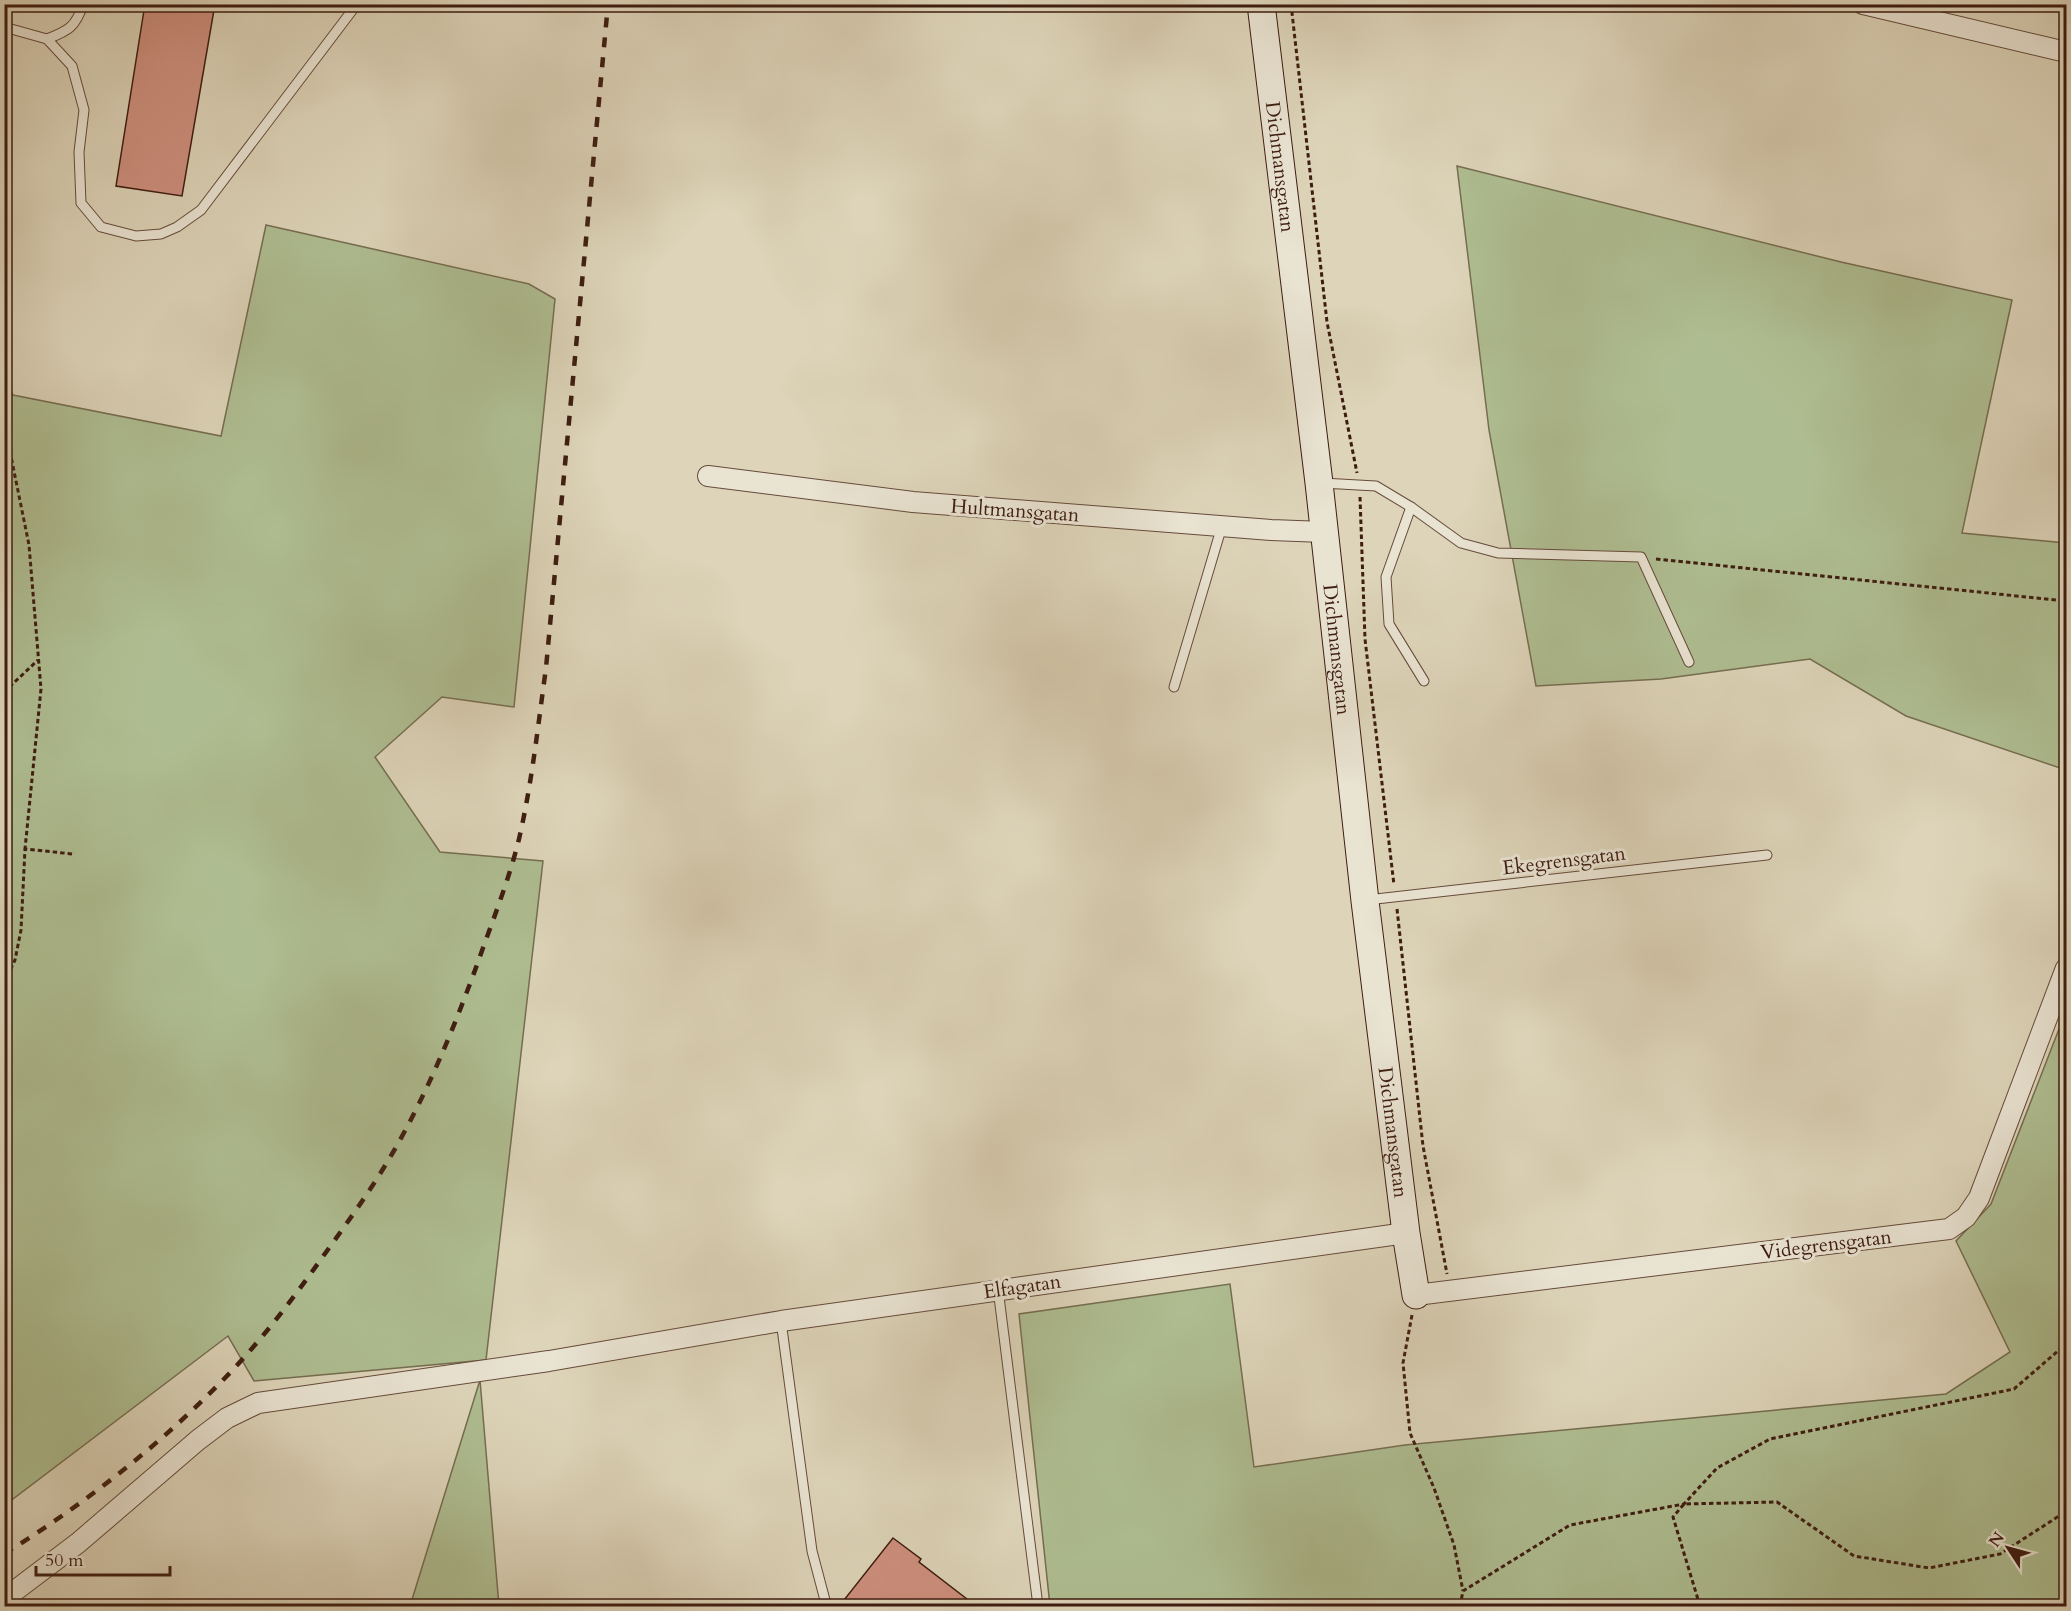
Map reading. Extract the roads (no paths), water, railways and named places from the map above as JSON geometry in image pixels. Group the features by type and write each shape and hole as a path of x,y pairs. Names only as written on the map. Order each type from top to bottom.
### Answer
{"street":[{"name":"Dichmansgatan","path":"1261,4 1319,483 1365,901 1406,1233 1416,1294"},
{"path":"1863,4 2067,52"},
{"name":"Hultmansgatan","path":"708,476 913,502 1324,532"},
{"name":"Videgrensgatan","path":"1416,1294 1949,1229 1966,1217 1979,1198 2067,968"},
{"name":"Elfagatan","path":"4,1599 78,1543 226,1418 258,1403 549,1361 781,1321 1406,1233"}],"lane":[{"path":"47,39 64,32 76,22 83,4"},
{"path":"4,27 47,39 72,66 84,110 79,153 81,203 101,227 136,236 160,234 177,227 201,210 357,4"},
{"path":"1319,483 1376,486 1412,507 1461,543 1498,553 1641,557 1689,662"},
{"path":"1412,507 1386,577 1389,624 1424,681"},
{"path":"1174,687 1222,526"},
{"name":"Ekegrensgatan","path":"1365,901 1767,855"},
{"path":"998,1289 1038,1606"},
{"path":"781,1321 812,1551 825,1606"}],"railway":[{"path":"4,1554 91,1495 147,1451 199,1404 262,1337 308,1277 384,1168 417,1108 459,1011 515,854 524,818 534,754 546,668 608,4"}]}
